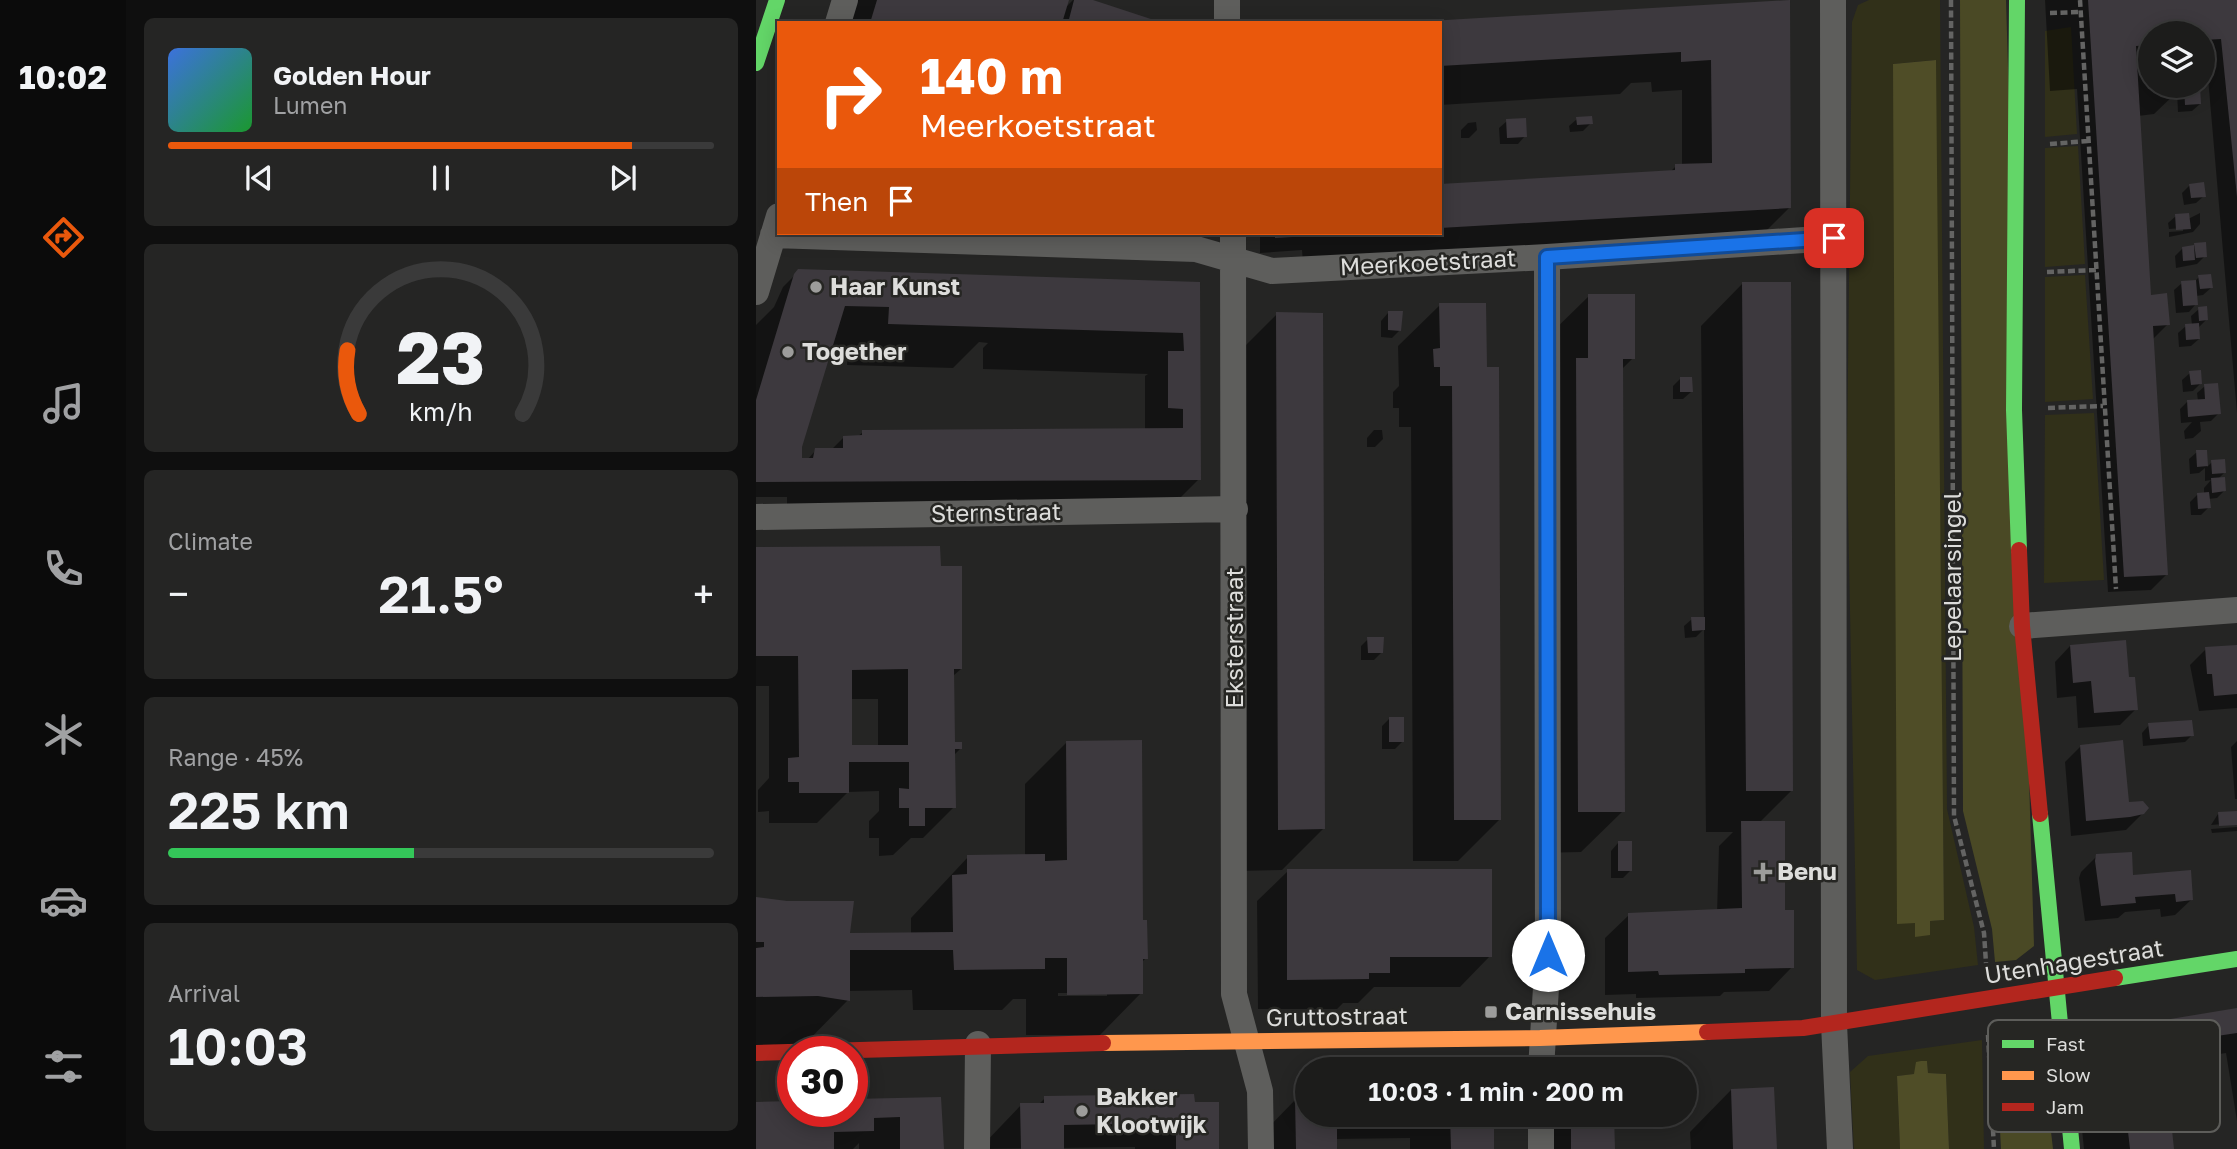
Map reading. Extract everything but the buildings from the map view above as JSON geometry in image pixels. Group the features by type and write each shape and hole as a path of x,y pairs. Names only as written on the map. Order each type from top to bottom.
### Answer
{"street":[{"path":"756,63 777,0"},
{"path":"839,21 845,0"},
{"path":"1227,0 1227,21"},
{"path":"1833,0 1834,1024 1840,1149"},
{"path":"2017,0 2014,410 2022,626 2058,1020"},
{"path":"756,292 776,225"},
{"name":"Meerkoetstraat","path":"951,235 1196,249 1272,271 1547,257 1834,238"},
{"name":"Eksterstraat","path":"1233,235 1234,993 1260,1091 1261,1149"},
{"path":"1541,1057 1548,955 1547,257"},
{"name":"Sternstraat","path":"756,517 1235,509"},
{"path":"2022,626 2118,621 2237,610"},
{"name":"Utenhagestraat","path":"1917,1011 2237,958"},
{"name":"Gruttostraat","path":"756,1053 978,1044 1540,1038 1757,1031 1834,1024 1917,1011"},
{"path":"977,1149 978,1044"},
{"path":"1541,1127 1541,1149"}],"path":[{"name":"Lepelaarsingel","path":"1951,0 1954,816 1984,933 1990,1020"},
{"path":"2080,0 2118,621"},
{"path":"2015,273 2096,270"},
{"path":"2014,410 2103,406"}],"shaded area":[{"path":"1869,0 1940,0 1947,809 1974,927 1978,965 1875,980 1857,970 1847,456 1852,22 1858,5","holes":["1935,60 1944,920 1930,921 1916,937 1893,64"]},
{"path":"1960,0 2006,0 2034,946 2016,960 1995,962 1992,929 1963,811"},
{"path":"2071,27 2077,134 2045,137 2045,31"},
{"path":"1936,60 1944,920 1930,921 1930,935 1915,937 1915,923 1897,924 1893,64"},
{"path":"2078,146 2085,264 2045,267 2045,148"},
{"path":"2085,275 2093,399 2045,402 2045,277"},
{"path":"2094,413 2104,580 2044,583 2045,415"},
{"path":"1982,1040 1984,1149 1949,1149 1946,1074 1928,1073 1927,1061 1915,1074 1897,1076 1900,1149 1854,1149 1850,1072 1868,1056"},
{"path":"1927,1061 1928,1073 1946,1074 1949,1149 1900,1149 1897,1076 1914,1074 1916,1062"},
{"path":"2000,1132 2051,1132 2053,1149 2001,1149"}],"traffic: fast":[{"path":"756,63 777,0"},
{"path":"2017,0 2014,410 2019,550"},
{"path":"2040,814 2060,1020"},
{"path":"2115,978 2237,959"},
{"path":"2070,1132 2072,1149"}],"traffic: slow":[{"path":"1103,1043 1540,1038 1707,1032"}],"traffic: jam":[{"path":"2019,550 2022,626 2040,814"},
{"path":"1707,1032 1803,1028 2115,978"},
{"path":"756,1053 1103,1043"}],"place":[{"name":"Haar Kunst","path":"816,287"},
{"name":"Together","path":"788,352"},
{"name":"Benu","path":"1763,872"},
{"name":"Carnissehuis","path":"1491,1012"},
{"name":"Bakker Klootwijk","path":"1082,1111"}],"route":[{"path":"1548,955 1547,257 1834,238"}]}
